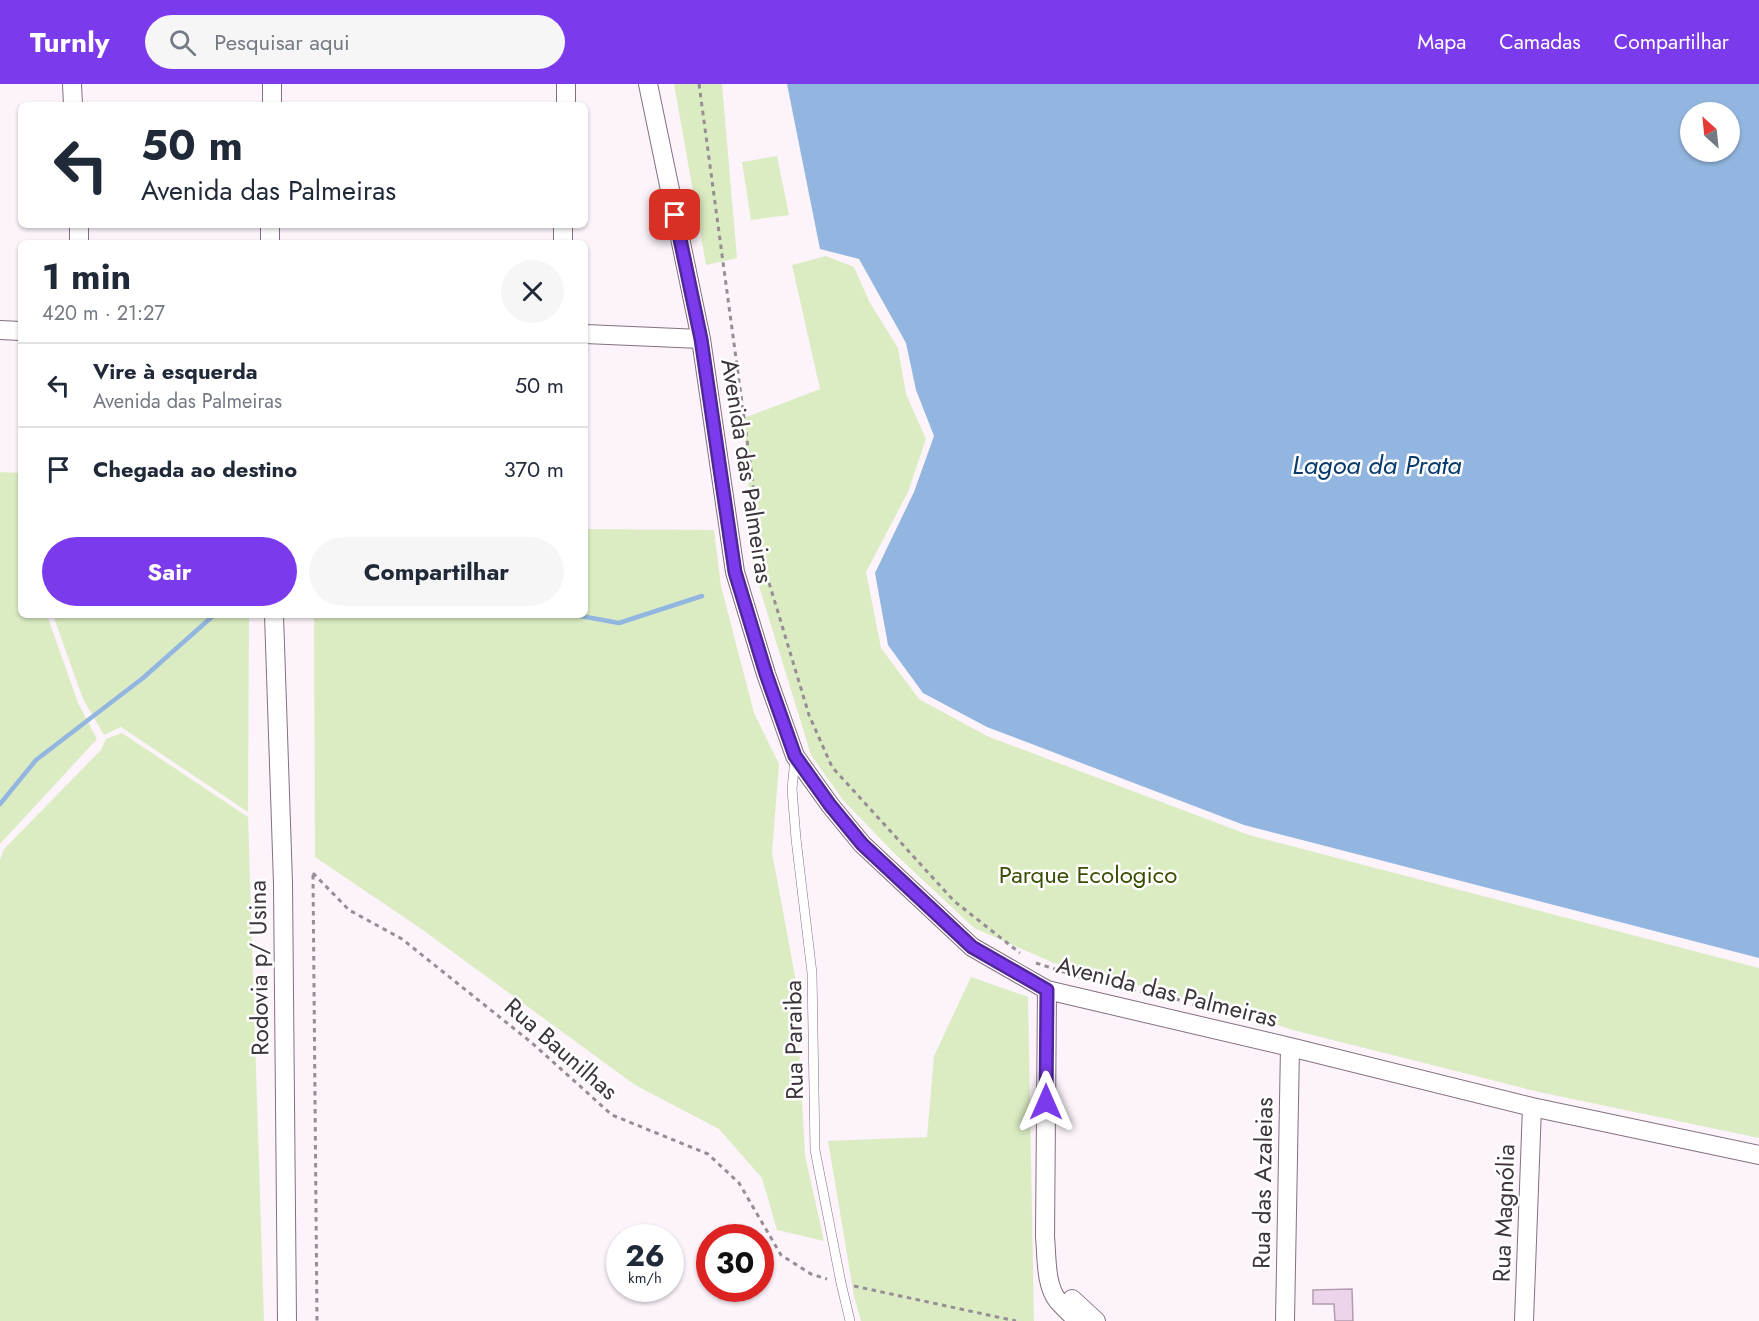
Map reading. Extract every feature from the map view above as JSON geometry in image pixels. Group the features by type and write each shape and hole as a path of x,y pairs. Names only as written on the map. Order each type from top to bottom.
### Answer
{"street":[{"path":"72,84 73,102"},
{"path":"272,84 272,102"},
{"path":"566,84 566,102"},
{"name":"Avenida das Palmeiras","path":"648,84 701,339 735,572 766,674 795,756 830,805 862,844 972,947 1047,990 1532,1107 1759,1155"},
{"path":"0,330 18,331"},
{"path":"588,334 701,339"},
{"name":"Rodovia p/ Usina","path":"274,618 283,883 287,1321"},
{"path":"1047,990 1045,1237 1064,1307 1096,1321"},
{"name":"Rua das Azaleias","path":"1285,1321 1290,1047"},
{"name":"Rua Magnólia","path":"1524,1321 1532,1107"}],"lane":[{"name":"Rua Paraiba","path":"795,756 792,789 796,839 813,974 815,1150 850,1321"}],"path":[{"path":"699,84 764,566 809,715 832,767 954,901 1021,954"},
{"name":"Rua Baunilhas","path":"317,1321 313,873 349,910 402,939 532,1043 612,1115 708,1154 740,1183 781,1255 811,1274 841,1283 1016,1321"},
{"path":"1029,961 1089,980 1180,1000 1202,1008"}],"green space":[{"path":"674,84 722,84 737,258 706,265"},
{"path":"777,156 789,215 751,220 742,162"},
{"name":"Parque Ecologico","path":"826,256 854,267 870,303 898,348 906,394 926,439 908,492 866,572 881,648 919,699 987,736 1249,835 1759,968 1759,1138 1539,1092 1293,1030 1221,1007 1054,963 974,928 894,853 843,800 811,755 754,570 744,418 820,389 792,265"},
{"path":"0,472 18,473 18,618 48,618 78,703 97,739 0,844"},
{"path":"588,529 714,530 721,586 754,713 779,764 772,852 795,976 805,1155 824,1241 777,1230 762,1178 719,1129 635,1085 420,928 315,857 314,618 588,618"},
{"path":"54,618 249,618 248,812 121,727 104,735 83,699"},
{"path":"122,733 248,817 264,1321 0,1321 0,860 4,849 101,750 106,739"},
{"path":"971,977 1028,997 1034,1321 861,1321 854,1296 828,1141 927,1137 934,1056"}],"water":[{"name":"Lagoa da Prata","path":"787,84 1759,84 1759,958 1244,825 987,727 923,693 888,645 875,573 914,492 934,436 916,390 906,343 859,259 820,249"}],"building":[{"path":"1352,1289 1353,1321 1335,1321 1334,1304 1313,1304 1313,1290"}],"waterway":[{"path":"588,617 619,623 702,596"},
{"path":"0,804 36,760 143,678 211,618"}],"route":[{"path":"675,215 701,339 735,572 766,674 795,756 830,805 862,844 972,947 1047,990 1046,1102"}]}
